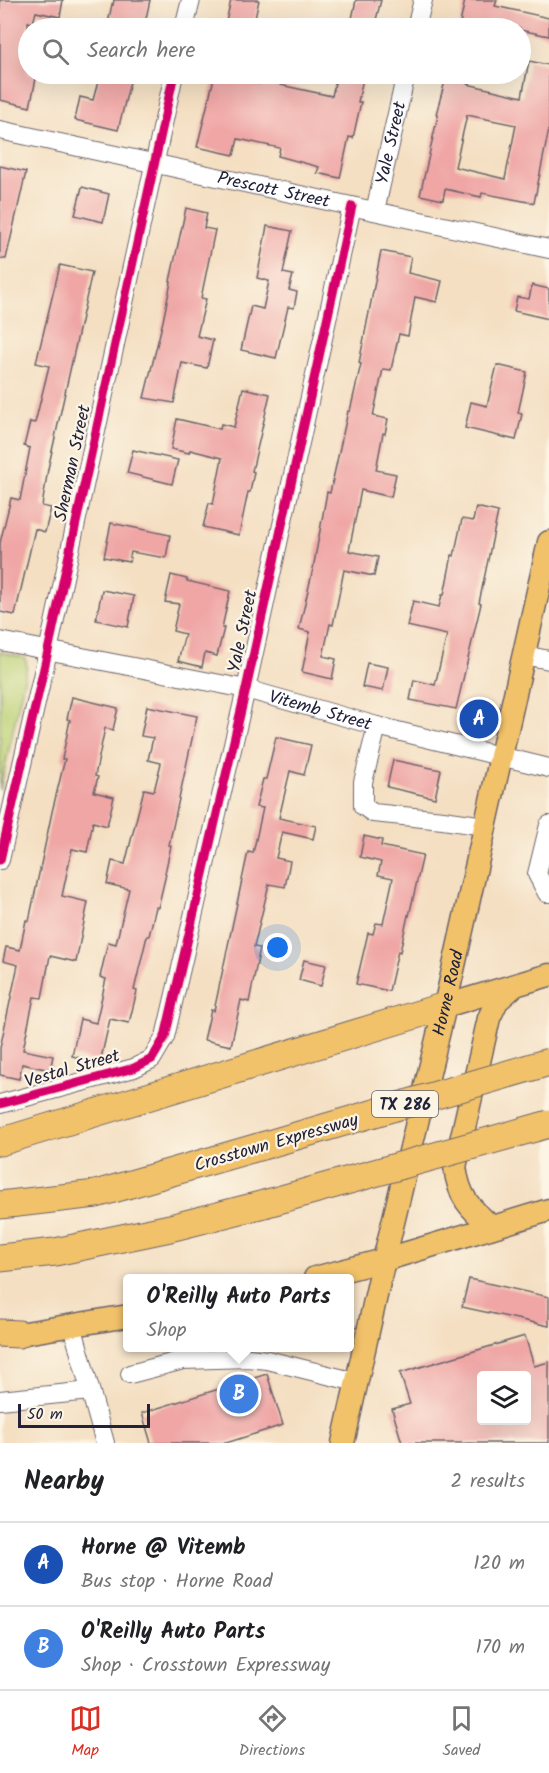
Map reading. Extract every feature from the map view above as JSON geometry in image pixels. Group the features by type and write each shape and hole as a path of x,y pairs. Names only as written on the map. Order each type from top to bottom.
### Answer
{"highway":[{"path":"0,1142 445,1006"},
{"name":"Crosstown Expressway","path":"0,1205 96,1194 549,1062"},
{"path":"0,1258 55,1252 170,1228 549,1124"}],"main road":[{"name":"Horne Road","path":"342,1443 445,1006 549,542"},
{"path":"445,1006 549,975"},
{"path":"492,1227 472,1210 463,1198 454,1167 489,1018 497,1001 514,986"},
{"path":"330,1274 549,1210"},
{"path":"6,1334 123,1317"}],"street":[{"path":"186,18 191,0"},
{"path":"418,18 423,0"},
{"name":"Sherman Street","path":"0,860 172,84"},
{"name":"Yale Street","path":"375,211 404,84"},
{"name":"Prescott Street","path":"0,130 549,249"},
{"name":"Yale Street","path":"152,1059 165,1037 246,690 352,206"},
{"name":"Vitemb Street","path":"0,641 246,690 377,726 549,768"},
{"path":"524,655 549,660"},
{"path":"377,726 363,782 363,806 374,813 486,826"},
{"path":"549,825 537,874 549,893"},
{"name":"Vestal Street","path":"0,1104 134,1068 152,1059"},
{"path":"72,1325 105,1443"},
{"path":"130,1374 181,1354 267,1360 356,1382"},
{"path":"0,1400 90,1390"}],"green space":[{"path":"0,652 25,658 27,666 0,790"}],"building":[{"path":"0,0 63,0 60,17 36,12 34,18 18,18 18,84 35,84 30,107 0,100"},
{"path":"114,0 150,0 146,18 109,18"},
{"path":"231,0 259,0 255,18 227,18"},
{"path":"356,0 381,0 376,18 352,18"},
{"path":"465,0 497,0 495,6 549,18 549,36 531,32 531,18 461,18"},
{"path":"531,61 549,65 549,129 534,203 482,193 481,197 445,189 443,200 420,195 444,84 467,84 522,97 525,84 531,84","holes":["467,115 516,125 505,179 455,167"]},
{"path":"97,84 130,84 118,130 75,120 80,97 93,100"},
{"path":"213,84 280,84 332,96 335,84 362,84 358,102 361,102 353,138 349,137 340,178 317,173 319,167 278,156 280,148 238,139 234,155 197,147"},
{"path":"0,166 26,172 6,259 0,259"},
{"path":"82,187 109,194 103,222 75,215"},
{"path":"186,208 207,213 204,228 215,230 201,298 206,299 197,336 213,340 207,368 182,363 174,403 144,398 163,321"},
{"path":"267,226 292,231 283,273 293,275 289,290 297,292 294,308 288,307 276,358 241,350 251,306 263,309 269,281 257,278"},
{"path":"381,251 411,257 408,273 442,281 437,302 415,297 408,336 399,334 391,370 383,369 373,416 388,419 376,470 396,474 391,497 361,490 349,551 378,557 374,576 344,570 333,625 330,624 323,656 336,659 332,679 302,672 310,632 299,629 327,492 330,493 361,364 359,363"},
{"path":"60,265 92,272 48,469 42,506 51,508 45,532 35,529 15,615 0,612 0,543 11,498 20,500 30,448 24,446 30,422 35,423 49,366 36,363"},
{"path":"532,285 549,289 549,319 514,311 517,297 529,299"},
{"path":"497,365 527,372 518,413 522,414 516,440 465,428 471,402 487,406"},
{"path":"243,388 270,394 239,535 203,527 209,503 213,504 222,458 190,450 189,453 171,449 177,419 220,429 221,424 234,427"},
{"path":"133,450 178,460 172,484 127,473"},
{"path":"476,507 498,512 479,603 481,604 456,709 410,700 414,680 435,685 447,635 407,626 413,601 439,607 442,595 444,595 462,519 473,521"},
{"path":"111,523 170,535 166,558 131,552 129,562 104,557"},
{"path":"171,575 230,591 217,656 205,653 202,667 178,661 185,634 173,631 179,604 165,602"},
{"path":"102,590 134,596 128,627 96,620"},
{"path":"367,663 388,667 383,691 362,687"},
{"path":"72,697 118,708 113,730 105,728 94,792 114,797 107,826 93,822 87,852 72,849 62,896 88,902 76,962 50,956 42,998 34,997 23,1050 53,1056 50,1070 22,1064 19,1079 0,1075 0,1048 18,965 3,961 6,947 20,950 26,920 29,921 65,759 62,759"},
{"path":"147,706 197,716 169,845 171,846 166,874 158,908 156,907 149,936 147,936 129,1023 110,1019 100,1063 72,1056 80,1019 96,1023 106,979 100,977 108,942 116,944 129,889 107,884 112,861 125,864 144,789 154,791 161,763 148,760 153,738 141,736"},
{"path":"276,737 311,745 304,775 290,771 279,818 316,826 313,839 282,832 276,858 290,861 285,887 269,884 254,947 260,948 249,1002 241,1000 231,1046 204,1040 211,1010 214,1011 248,852 253,853 263,808 256,807 263,779 266,779"},
{"path":"393,760 441,770 435,798 387,787"},
{"path":"364,836 382,840 381,846 423,855 389,991 356,984 368,933 373,934 376,923 383,924 393,878 378,875 381,862 360,857"},
{"path":"304,960 326,965 321,986 299,980"},
{"path":"469,1279 549,1297 549,1326 462,1307"},
{"path":"525,1336 534,1366 549,1362 549,1443 402,1443 392,1409 410,1404 400,1373"},
{"path":"267,1374 283,1425 226,1443 151,1443 142,1413"}],"cycle path":[{"path":"0,860 172,84"},
{"path":"0,1104 134,1068 152,1059 165,1037 246,689 352,206"}],"place":[{"name":"Horne @ Vitemb","path":"479,719"},
{"name":"O'Reilly Auto Parts","path":"239,1394"}]}
